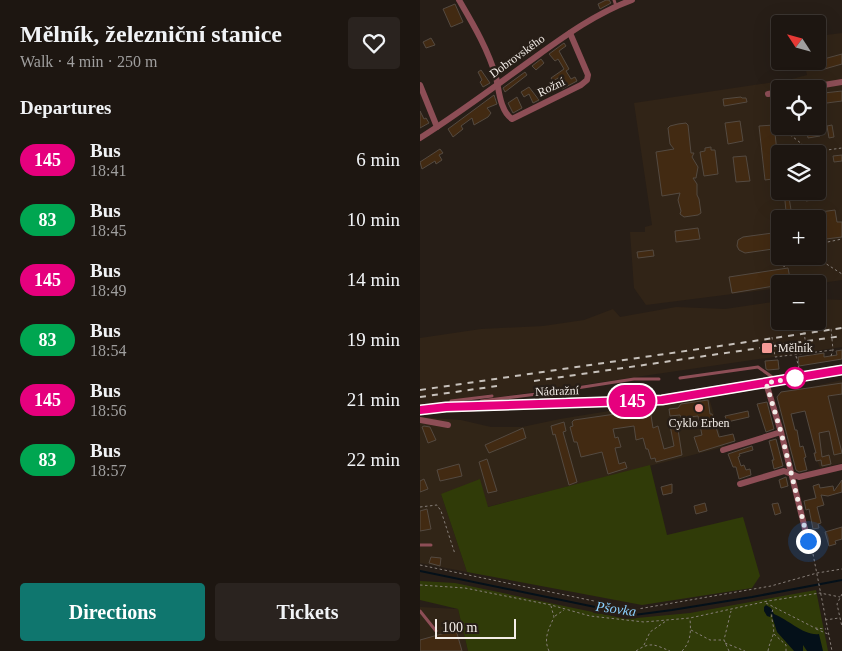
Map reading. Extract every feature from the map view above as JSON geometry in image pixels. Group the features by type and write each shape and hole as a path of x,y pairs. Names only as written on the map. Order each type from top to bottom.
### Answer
{"main road":[{"name":"Nádražní","path":"420,410 469,403 662,400 842,370"}],"street":[{"path":"459,0 479,34 496,77 497,85"},
{"name":"Dobrovského","path":"420,138 615,3 632,0"},
{"name":"Rožní","path":"497,85 506,116 512,119 585,82 588,75 570,33"},
{"path":"826,85 842,82"},
{"path":"420,85 437,127"},
{"path":"771,382 791,474 808,541 812,547"},
{"path":"420,420 448,424"},
{"path":"723,450 781,432"},
{"path":"740,484 784,471 799,477 842,467"}],"lane":[{"path":"680,378 758,367 771,382"},
{"path":"451,401 469,403 634,379 659,379"},
{"path":"469,403 492,396"},
{"path":"420,545 431,545"},
{"path":"420,611 436,631"}],"path":[{"path":"791,135 812,152 842,148"},
{"path":"826,242 842,239"},
{"path":"826,264 842,274"},
{"path":"831,328 833,350 831,356"},
{"path":"804,332 807,353"},
{"path":"772,337 775,357 833,350"},
{"path":"796,355 800,372"},
{"path":"420,507 437,505 441,511 455,554"},
{"path":"812,547 826,629 832,651"},
{"path":"420,565 623,608 638,609 771,586 842,569"},
{"path":"420,585 465,588 551,605 590,616 644,622 690,618 765,602 820,593 840,597"},
{"path":"842,594 837,604 842,627"},
{"path":"765,602 773,608 828,634"},
{"path":"551,605 554,617"},
{"path":"768,651 774,634 770,613 773,608"},
{"path":"549,651 546,645 546,635 554,617 566,610"},
{"path":"729,651 724,640 731,610"},
{"path":"682,651 687,646 691,630 690,618"},
{"path":"825,620 840,618"},
{"path":"636,651 644,645 650,632 667,621"},
{"path":"815,628 826,629"},
{"path":"691,630 710,640 724,640"},
{"path":"774,634 786,645 786,651"},
{"path":"725,643 745,651"},
{"path":"644,645 655,644 670,651"}],"shaded area":[{"path":"842,33 842,280 826,282 826,275 771,275 771,289 646,305 634,288 630,232 645,232 645,227 652,225 634,103 771,83 771,135 826,135 826,80 788,80 807,75 806,70 826,70 826,35"},
{"path":"826,299 842,300 842,347 492,398 491,394 420,406 420,338 481,329 543,326 584,320 613,309 620,317 676,307 725,309 771,302 771,330 826,330"},
{"path":"842,380 842,463 820,468 814,453 816,452 801,389"},
{"path":"708,395 724,447 487,507 441,494 467,572 420,563 420,417 461,420 491,427 522,427"},
{"path":"766,605 771,608 774,614 802,630 808,633 819,634 823,651 807,651 803,645 803,651 794,651 777,632 771,613 770,617 767,616 764,611"},
{"path":"420,607 458,609 468,651 420,651"}],"green space":[{"path":"650,465 667,535 743,517 760,576 752,588 642,605 467,572 441,494 480,479 488,507"},
{"path":"420,581 455,583 626,619 690,613 816,590 828,651 468,651 458,609 420,600"}],"building":[{"path":"609,0 611,3 600,9 598,4"},
{"path":"455,4 463,22 451,27 443,9"},
{"path":"431,38 435,45 426,48 423,42"},
{"path":"564,43 566,46 559,51 569,69 566,71 571,79 575,77 577,81 562,89 560,77 553,81 551,78 564,69 558,59 555,61 549,54"},
{"path":"842,54 842,64 826,69 826,58"},
{"path":"541,59 544,63 536,70 532,66"},
{"path":"481,70 490,83 483,87 478,72"},
{"path":"525,72 527,75 505,92 503,88"},
{"path":"529,87 539,100 533,103 529,94 524,97 521,92"},
{"path":"842,91 842,101 826,103 826,93"},
{"path":"494,95 497,104 487,108 491,113 488,117 474,125 472,118 461,126 463,129 453,137 448,129"},
{"path":"517,97 522,108 513,113 508,103"},
{"path":"746,98 747,102 724,106 723,99"},
{"path":"420,111 424,119 426,118 429,123 420,128"},
{"path":"740,121 743,141 728,144 725,123"},
{"path":"686,123 688,125 691,153 694,153 692,157 698,167 696,178 693,178 697,184 697,195 701,213 684,217 680,214 678,200 680,193 662,196 656,152 674,149 670,144 668,128"},
{"path":"771,125 771,135 775,135 776,145 771,145 771,179 765,180 759,126"},
{"path":"832,125 834,137 829,138 827,126"},
{"path":"808,135 820,135 820,136 808,138"},
{"path":"711,147 711,150 715,150 718,174 704,176 700,152 705,151 705,148"},
{"path":"440,149 443,153 439,155 442,160 436,164 435,161 422,169 420,162"},
{"path":"842,155 842,161 834,162 833,156"},
{"path":"746,156 750,181 736,182 733,157"},
{"path":"785,200 789,200 791,210 786,210"},
{"path":"835,210 837,222 842,222 842,237 826,239 826,211"},
{"path":"698,228 700,239 676,242 675,231"},
{"path":"771,233 771,249 745,253 739,250 737,246 738,240 743,237"},
{"path":"653,250 654,256 638,258 637,252"},
{"path":"788,268 789,275 771,275 771,286 732,293 729,277"},
{"path":"842,350 842,359 799,366 798,357 824,353 824,357 837,355 836,351"},
{"path":"778,360 779,369 766,369 765,361"},
{"path":"842,383 842,394 828,396 842,453 834,455 829,431 819,433 822,457 829,455 831,464 822,466 821,460 816,461 814,453 816,453 805,411 791,414 795,430 797,430 800,447 803,446 806,457 804,458 807,470 799,472 796,470 777,397 781,392"},
{"path":"708,400 710,414 712,414 719,437 733,434 735,441 699,452 694,437 702,435 698,416 681,418 680,415 670,416 669,409 678,408 681,404"},
{"path":"767,402 774,429 766,432 757,404"},
{"path":"650,409 653,428 658,426 664,449 674,446 670,425 677,423 682,455 656,462 655,458 651,459 643,438 636,440 634,426 613,429 615,438 618,437 621,447 615,448 619,464 625,462 627,468 608,474 602,452 581,457 570,427 573,426 572,422 574,420"},
{"path":"748,411 749,417 727,422 725,416"},
{"path":"564,422 566,431 563,432 577,482 569,485 551,426"},
{"path":"422,427 430,427 436,440 428,443"},
{"path":"523,428 526,438 489,453 485,445"},
{"path":"776,439 783,466 774,469 772,460 774,460 769,441"},
{"path":"752,446 753,450 739,454 740,456 738,457 741,466 744,465 746,470 750,469 751,475 739,479 736,467 733,467 728,454"},
{"path":"487,459 497,491 488,493 479,462"},
{"path":"459,464 462,476 440,481 437,470"},
{"path":"786,477 788,486 781,488 779,480"},
{"path":"424,479 428,489 420,492 420,481"},
{"path":"842,480 842,492 828,496 821,495 824,505 817,507 821,523 818,524 819,528 813,529 809,509 806,510 804,501 816,498 813,486 819,484 820,488 833,486 834,491"},
{"path":"672,484 672,493 663,495 661,487"},
{"path":"705,503 707,511 696,514 694,506"},
{"path":"778,503 781,513 775,515 772,504"},
{"path":"427,509 431,529 420,531 420,511"},
{"path":"842,527 842,539 835,541 836,544 829,546 825,532"},
{"path":"431,557 441,558 440,566 429,563"},
{"path":"456,630 462,651 420,651 420,640"}],"waterway":[{"name":"Pšovka","path":"420,571 634,615 752,597 842,580"}],"railway":[{"path":"420,390 842,328"},
{"path":"534,381 842,336"},
{"path":"420,397 497,386"}],"bus line":[{"name":"145","path":"420,410 446,407 662,400 842,370"}],"place":[{"name":"Mělník","path":"767,348"},
{"name":"Cyklo Erben","path":"699,408"}],"route":[{"path":"795,378 801,377 766,383 781,432 808,541"}]}
